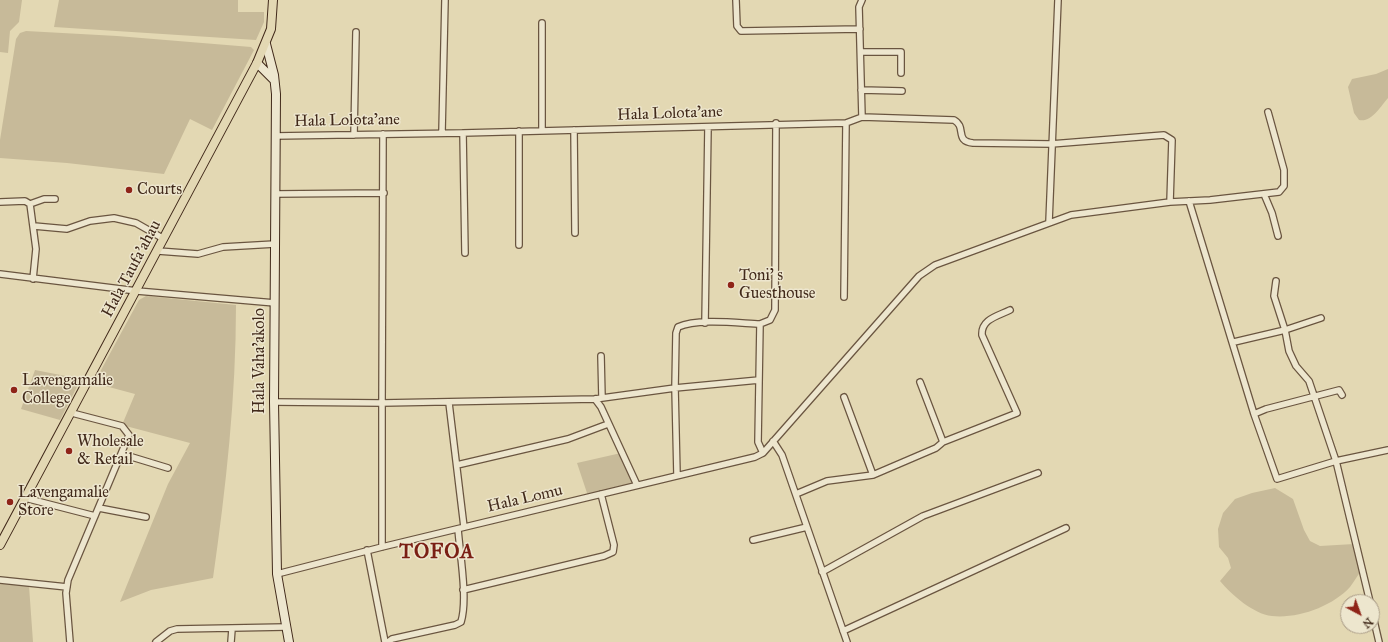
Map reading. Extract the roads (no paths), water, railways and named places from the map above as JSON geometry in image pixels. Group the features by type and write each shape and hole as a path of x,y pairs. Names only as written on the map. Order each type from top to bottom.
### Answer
{"main road":[{"name":"Hala Taufa'ahau","path":"0,545 72,413 257,63 271,30 273,0"},
{"name":"Hala Vaha'akolo","path":"266,44 274,80 274,402 277,574 289,642"},
{"path":"257,63 274,80"}],"street":[{"path":"442,132 445,0"},
{"path":"736,0 737,26 741,31 860,29"},
{"path":"862,0 859,7 862,117"},
{"path":"1049,222 1058,0"},
{"path":"542,23 542,130"},
{"path":"354,135 356,32"},
{"path":"861,52 901,52 901,73"},
{"path":"861,90 902,90"},
{"path":"760,324 758,442 763,453 919,276 935,265 1071,215 1170,202 1189,202 1279,192 1284,186 1284,170 1268,112"},
{"name":"Hala Lolota'ane","path":"275,136 442,132 464,133 776,123 846,123 862,117 954,120 958,122 961,137 966,142 1052,144"},
{"path":"677,475 675,388 676,333 678,327 705,323 760,324 770,320 775,310 776,123"},
{"path":"844,298 846,123"},
{"path":"705,323 708,126"},
{"path":"574,130 575,233"},
{"path":"519,131 519,245"},
{"path":"464,133 465,253"},
{"path":"382,547 383,134"},
{"path":"1052,144 1164,135 1172,140 1170,202"},
{"path":"275,194 384,194"},
{"path":"1264,194 1272,213 1278,236"},
{"path":"0,202 25,202 30,204 44,199 55,199"},
{"path":"1189,202 1234,342 1254,414 1277,479 1336,462 1388,450"},
{"path":"30,204 36,249 33,279"},
{"path":"34,226 67,229 90,221 114,218 136,224 164,239"},
{"path":"158,251 198,254 223,247 275,244"},
{"path":"0,274 137,291 275,303"},
{"path":"1276,281 1274,296 1286,330 1286,341 1296,366 1309,381 1313,398 1327,433 1336,462 1368,594"},
{"path":"796,494 827,482 873,475 936,448 943,442 1016,413 982,334 981,327 984,323 1010,310"},
{"path":"1234,342 1286,330 1321,318"},
{"path":"601,356 602,398"},
{"path":"274,402 449,403 595,399 675,388 759,380"},
{"path":"920,382 941,433 943,442"},
{"path":"1254,414 1280,405 1313,398 1340,390 1342,395"},
{"path":"844,397 873,475"},
{"path":"595,399 637,486"},
{"path":"449,403 464,527"},
{"path":"70,642 67,587 68,580 122,454 128,435 122,426 72,413"},
{"path":"456,465 568,439 608,424"},
{"path":"773,441 782,455 847,642"},
{"name":"Hala Lomu","path":"277,574 368,550 755,457 763,453"},
{"path":"122,454 168,468"},
{"path":"822,572 922,516 1038,473"},
{"path":"463,590 604,556 613,552 614,545 601,494"},
{"path":"25,498 95,516"},
{"path":"99,508 146,517"},
{"path":"753,540 807,527"},
{"path":"843,631 1066,528"},
{"path":"388,642 392,639 456,625 461,622 463,615 463,590 458,529"},
{"path":"368,550 385,642"},
{"path":"0,580 67,587"},
{"path":"156,642 170,631 177,629 286,627"},
{"path":"231,642 232,629"}],"place":[{"name":"Courts","path":"129,190"},
{"name":"Toni' s Guesthouse","path":"731,285"},
{"name":"Lavengamalie College","path":"14,390"},
{"name":"Wholesale & Retail","path":"69,451"},
{"name":"Lavengamalie Store","path":"10,502"}],"district":[{"name":"TOFOA","path":"437,553"}]}
